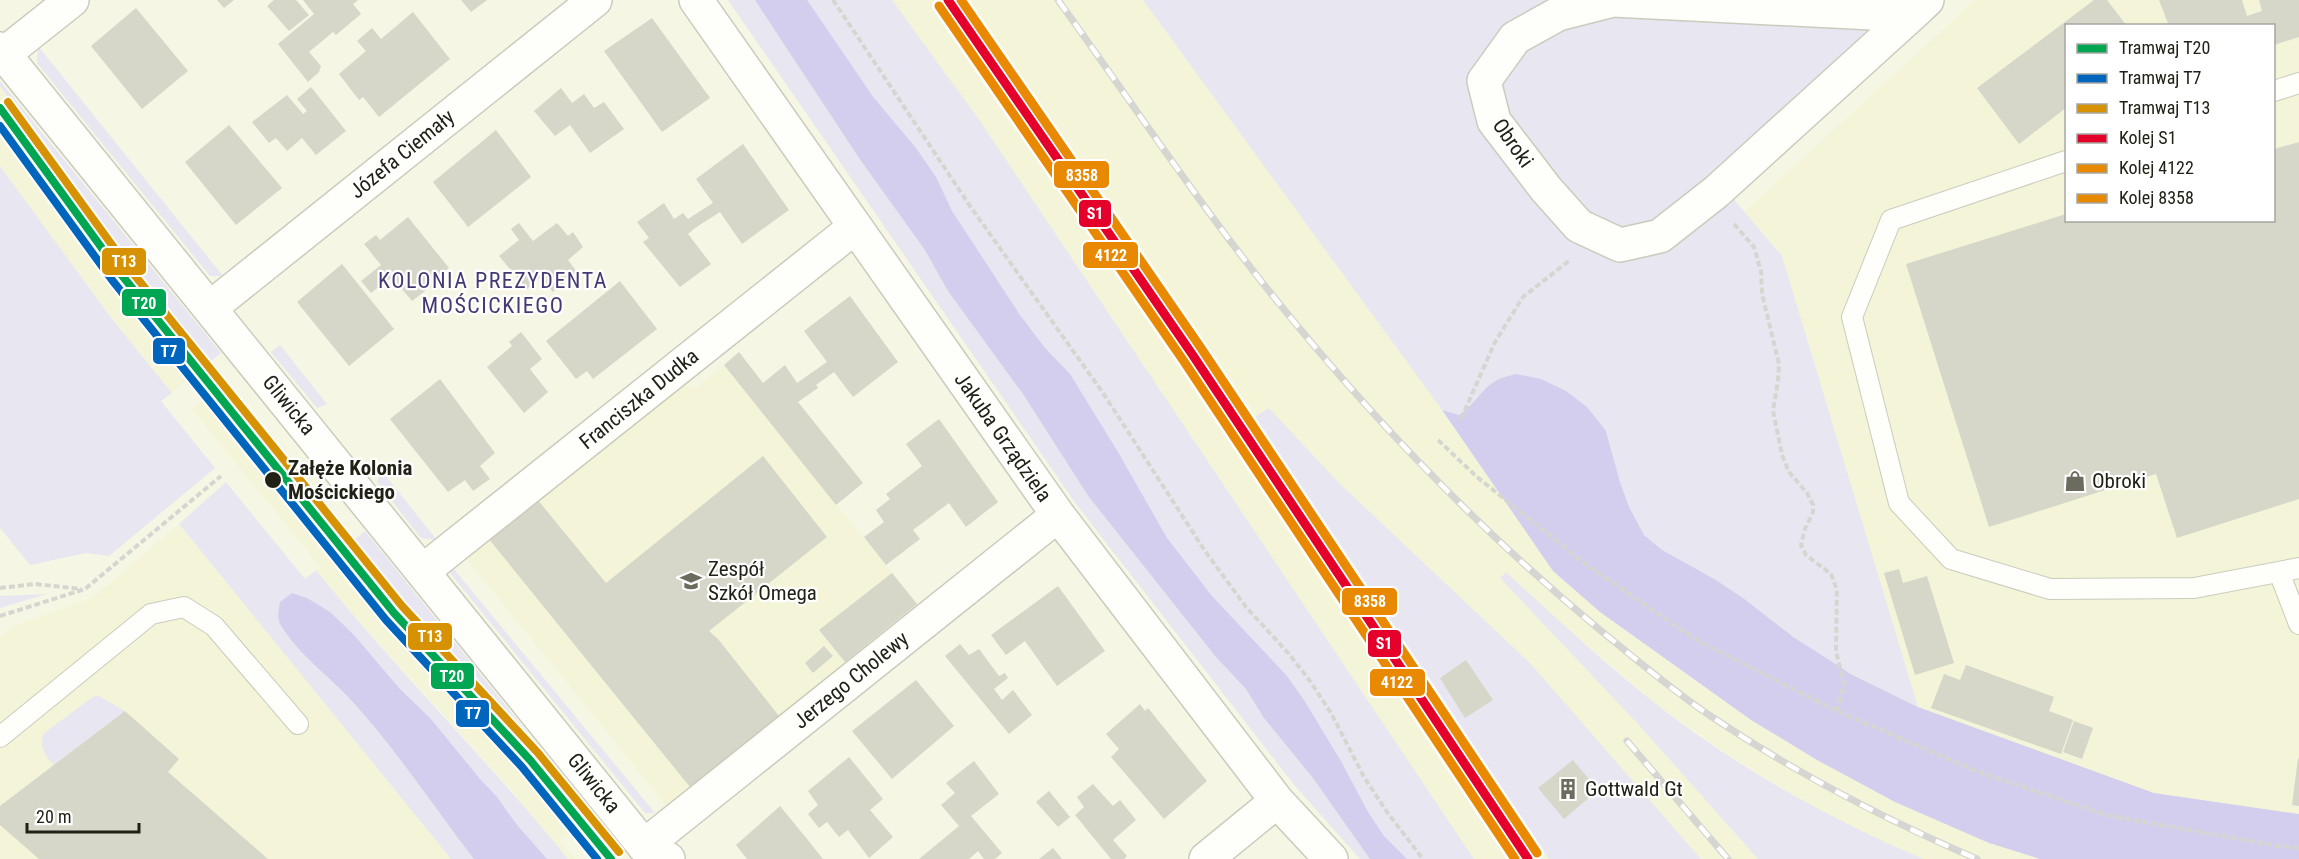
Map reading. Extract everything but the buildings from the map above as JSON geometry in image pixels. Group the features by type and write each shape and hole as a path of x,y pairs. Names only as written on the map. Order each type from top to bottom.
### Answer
{"street":[{"path":"2,51 72,0"},
{"name":"Józefa Ciemały","path":"210,308 595,0"},
{"name":"Jakuba Grządziela","path":"696,0 1058,515 1277,801 1331,859"},
{"name":"Obroki","path":"1613,0 1919,7 1708,197 1660,236 1620,245 1579,226 1546,189 1494,121 1484,81 1515,38 1558,14 1613,0"},
{"name":"Gliwicka","path":"2,51 653,855"},
{"name":"Franciszka Dudka","path":"423,571 855,227"},
{"name":"Jerzego Cholewy","path":"653,855 1058,515"},
{"path":"1206,859 1277,801"}],"lane":[{"path":"2275,91 2299,82"},
{"path":"2065,162 1891,220 1852,317 1899,503 1952,559 2050,589 2194,588 2299,568"},
{"path":"2279,572 2299,624"},
{"path":"0,737 151,614 184,607 214,626 298,724"}],"path":[{"path":"833,0 969,206 1103,393 1205,551 1246,607 1310,681 1331,713 1364,777 1423,859"},
{"path":"1708,197 1754,247 1761,271 1762,294 1779,364 1773,411 1782,455 1790,472 1807,493 1813,505 1813,512 1801,545 1806,555 1831,574 1837,590 1836,651 1844,684 1837,711"},
{"path":"1461,419 1495,342 1523,297 1600,236"},
{"path":"1438,440 1477,477 1584,563 1698,641 1837,711 1976,771 2106,815 2299,848"},
{"path":"0,615 85,589 221,476"},
{"path":"0,588 36,584 85,589"}],"shaded area":[{"path":"728,0 892,0 980,121 1474,859 1360,859 1295,786 1076,504"},
{"path":"755,0 807,0 874,98 916,148 936,177 952,211 1020,315 1045,348 1070,374 1167,538 1212,596 1287,676 1342,763 1368,812 1384,836 1407,859 1370,859 1313,778 1264,718 1246,689 1216,657 1089,497 1023,394 948,291 925,250 859,158"},
{"path":"892,0 1143,0 1420,379 1553,571 1600,612 1680,670 1751,720 1817,760 1895,802 1989,843 2040,859 1924,859 1880,840 1805,802 1730,756 1660,707 1568,629 1506,572 1500,578 1637,723 1758,859 1474,859 980,121"},
{"path":"1143,0 1908,0 1715,177 1782,256 1918,707 1832,662 1730,589 1658,549 1643,534 1629,510 1606,431 1516,374 1489,385 1459,415 1442,410"},
{"name":"Obroki","path":"1975,0 2299,0 2299,814 2154,793 1918,707 1782,256 1745,211"},
{"path":"38,46 223,276 210,276 37,63"},
{"path":"0,81 221,353 207,364 137,276 0,86"},
{"path":"0,86 137,276 207,364 172,393 112,319 0,166"},
{"path":"0,166 112,319 172,393 161,401 215,468 109,556 86,553 30,565 0,528"},
{"path":"280,345 327,404 317,408 271,352"},
{"name":"Zespół Szkół Omega","path":"723,365 919,605 667,806 464,556 683,383 694,389"},
{"path":"1516,374 1541,379 1566,391 1587,407 1606,431 1629,507 1644,535 1662,550 1743,598 1795,638 1851,674 1918,707 2154,793 2299,814 2299,859 2040,859 1989,843 1895,802 1817,760 1751,720 1600,612 1553,571 1442,410 1459,415 1489,385"},
{"path":"220,387 348,545 352,542 408,610 516,726 580,802 588,817 560,841 575,859 568,859 506,784 347,608 316,570 320,567 192,409"},
{"path":"1269,408 1339,483 1530,663 1701,859 1549,859 1250,420"},
{"path":"381,470 437,540 421,538 377,482"},
{"path":"226,482 305,579 316,570 568,859 451,859 179,524"},
{"path":"179,524 451,859 0,859 0,637 13,626 92,598"},
{"path":"365,531 577,794 580,802 352,542"},
{"path":"453,568 655,813 645,813 450,573"},
{"path":"1506,572 1620,675 1690,730 1787,792 1855,828 1924,859 1758,859 1637,723 1500,578"},
{"path":"292,593 307,598 330,612 354,635 399,688 430,718 547,859 474,859 368,719 287,635 278,616 280,602"},
{"path":"47,594 0,608 0,596"},
{"path":"99,696 125,711 54,765 43,750 44,733 93,697"}],"railway":[{"path":"1058,0 1214,220 1269,291 1385,426 1511,552 1600,630 1669,686 1712,717 1841,794 1977,859"},
{"path":"1627,741 1728,859"}],"tram line":[{"name":"T13","path":"8,102 128,267 402,606 538,753 619,852"},
{"name":"T20","path":"0,108 120,273 394,613 530,760 611,859"},
{"name":"T7","path":"0,126 112,280 386,620 522,767 597,859"}],"rail line":[{"name":"S1","path":"948,0 1192,354 1528,859"},
{"name":"8358","path":"961,0 1201,348 1537,853"},
{"name":"4122","path":"939,6 1183,360 1515,859"}],"place":[{"name":"Załęże Kolonia Mościckiego","path":"273,480"},
{"name":"Obroki","path":"2075,481"},
{"name":"Zespół Szkół Omega","path":"691,581"},
{"name":"Gottwald Gt","path":"1568,789"}],"district":[{"name":"KOLONIA PREZYDENTA MOŚCICKIEGO","path":"493,292"}]}
